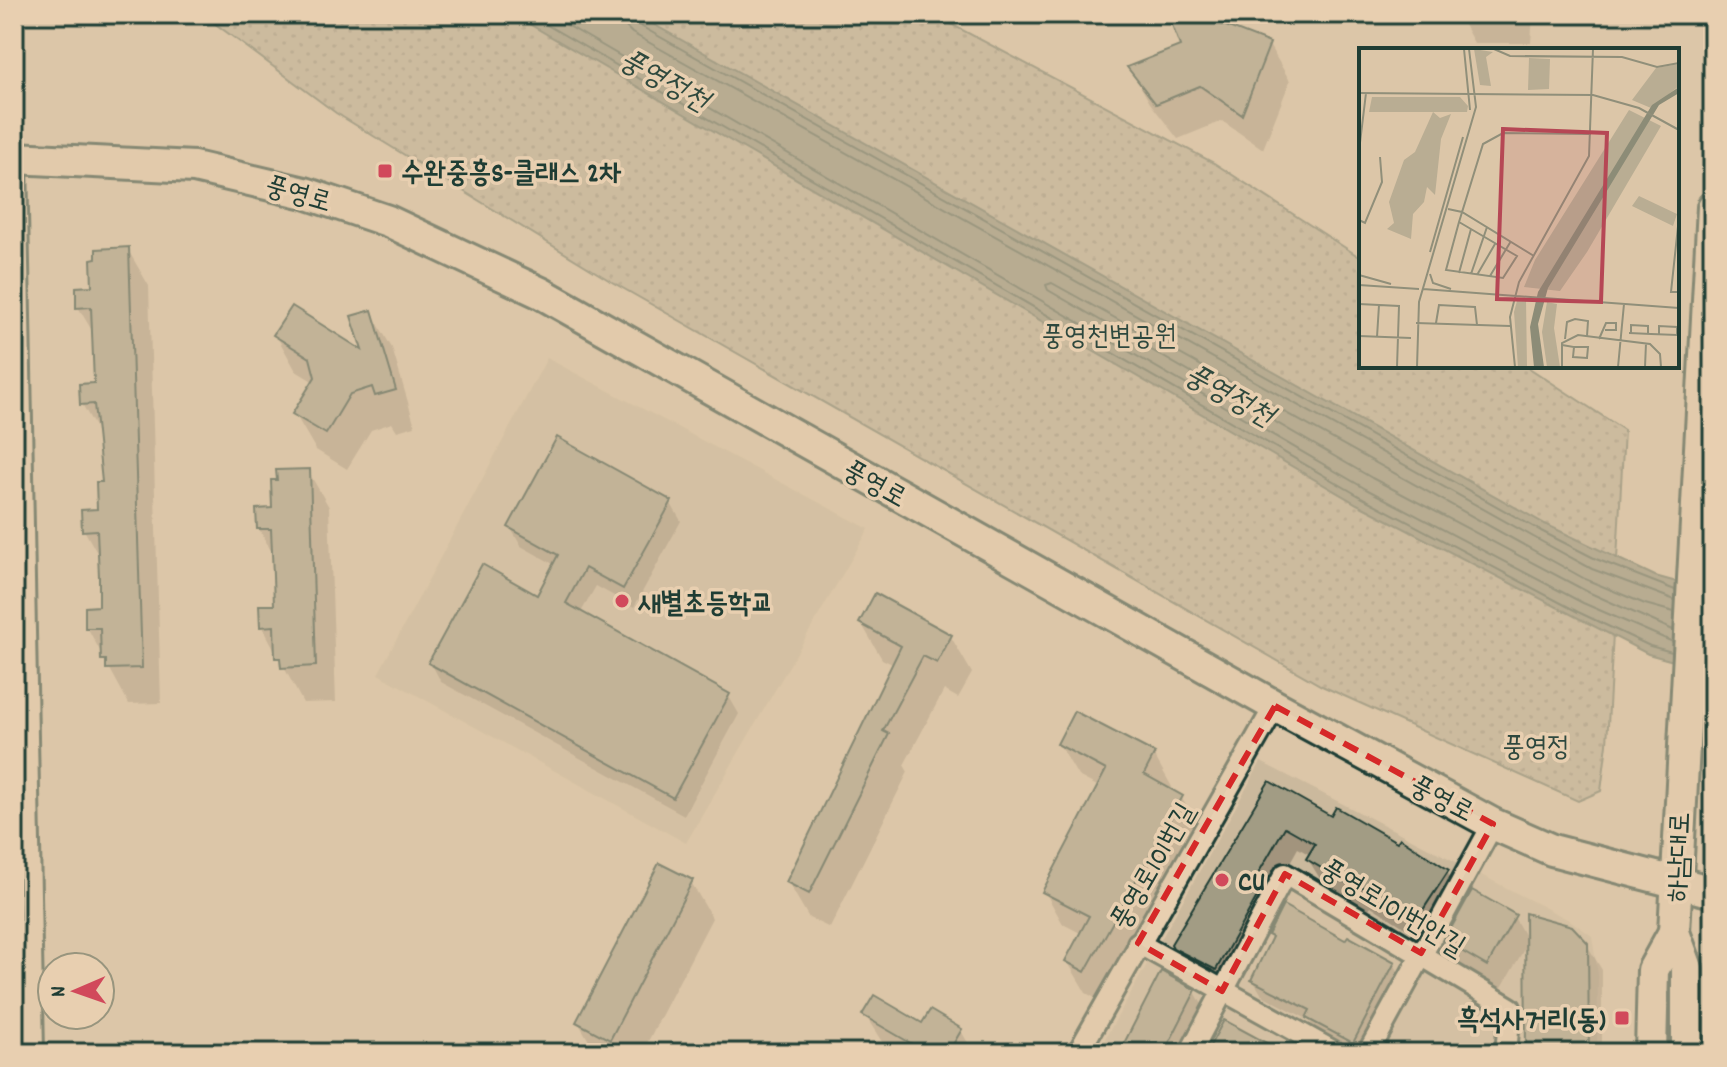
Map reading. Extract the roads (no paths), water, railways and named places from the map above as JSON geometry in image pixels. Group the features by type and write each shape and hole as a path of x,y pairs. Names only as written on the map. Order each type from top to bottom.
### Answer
{"main road":[{"name":"풍영로","path":"15,158 194,167 305,193 388,221 541,293 1275,706 1493,824 1552,850 1676,885 1713,892"},
{"name":"하남대로","path":"1687,1053 1687,968 1674,932 1681,755 1713,207"},
{"name":"하남대로","path":"1651,1053 1653,970 1674,932"}],"street":[{"path":"15,158 33,1053"},
{"name":"풍영로101번길","path":"1078,1053 1275,706"},
{"path":"1368,1053 1493,824"},
{"name":"풍영로101번안길","path":"1190,1053 1285,874 1510,1008 1506,1053"},
{"path":"1138,943 1336,1053"}],"water":[{"name":"풍영정천","path":"512,14 635,14 1545,524 1655,576 1713,592 1713,672 1648,654 1357,504"}],"place":[{"name":"수완중흥S-클래스 2차","path":"385,171"},
{"name":"새별초등학교","path":"622,601"},
{"name":"CU","path":"1222,880"},
{"name":"흑석사거리(동)","path":"1622,1018"}],"park label":[{"name":"풍영천변공원","path":"1109,334"},
{"name":"풍영정","path":"1536,745"}]}
